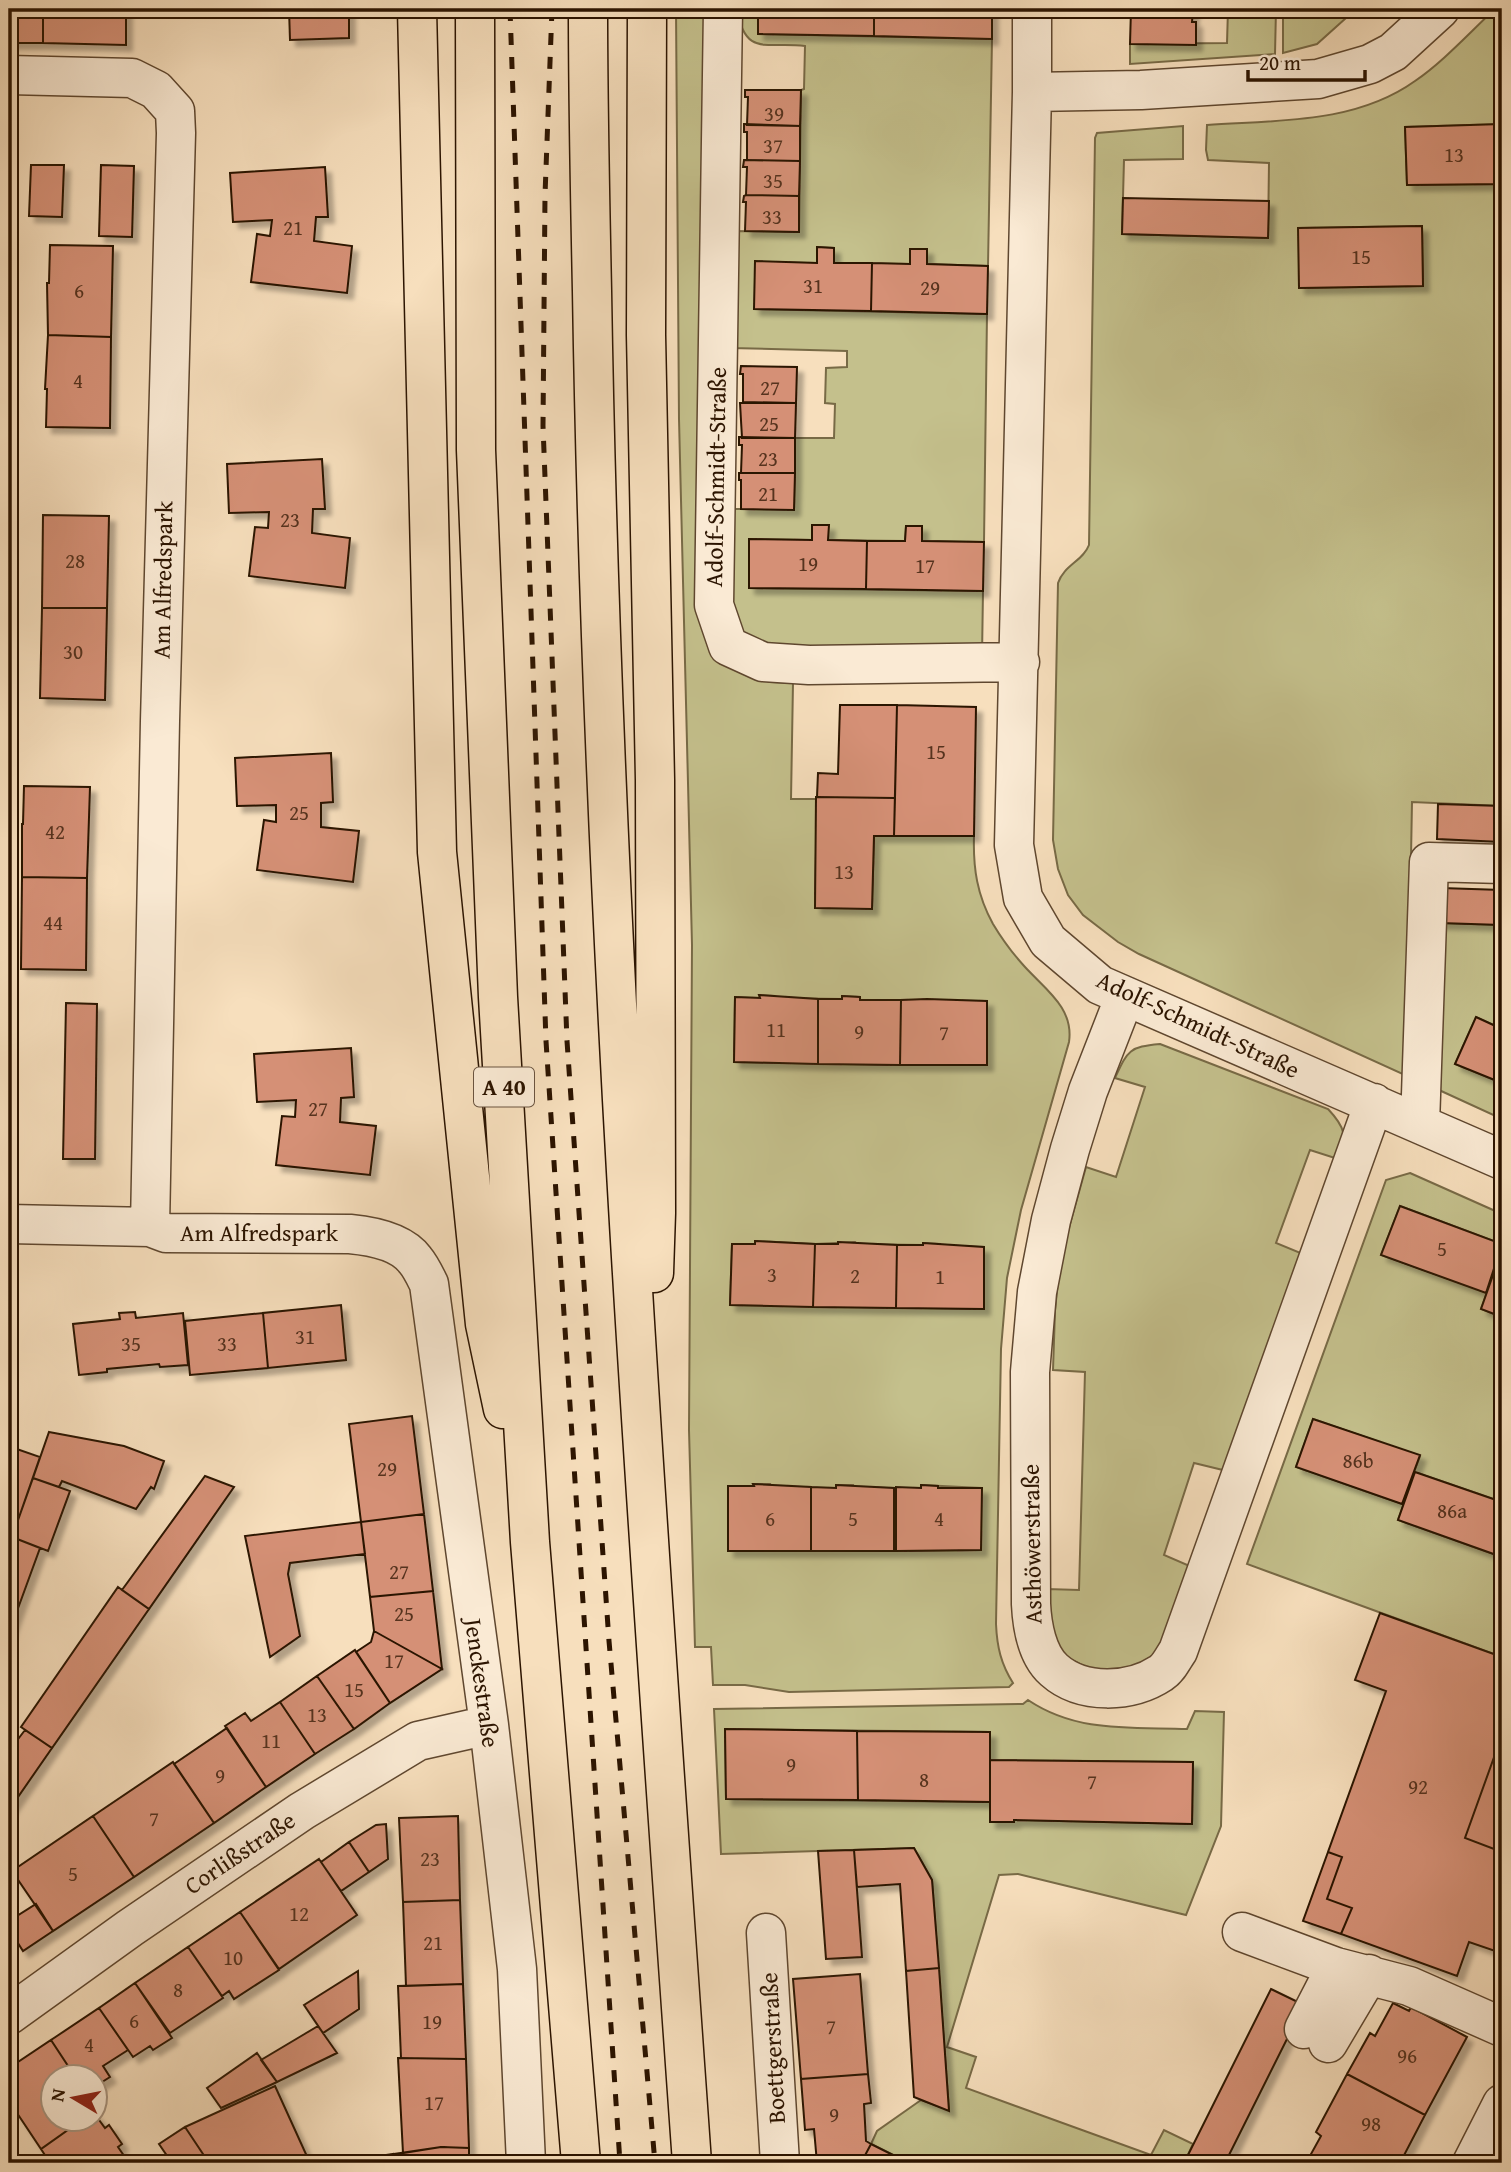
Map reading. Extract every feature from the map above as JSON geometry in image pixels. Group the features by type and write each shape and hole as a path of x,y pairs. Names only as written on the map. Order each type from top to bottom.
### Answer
{"highway":[{"path":"417,9 437,852 485,1324 530,1542"},
{"name":"A 40","path":"475,9 477,450 498,997 530,1542 580,2163"},
{"path":"588,9 595,490 612,947 645,1503 692,2163"},
{"path":"645,1503 656,1213 655,780 646,335 647,9"}],"street":[{"name":"Adolf-Schmidt-Straße","path":"723,9 714,605 728,646 763,662 809,665 1020,662"},
{"name":"Adolf-Schmidt-Straße","path":"1032,9 1014,845 1023,898 1048,941 1100,985 1502,1160"},
{"path":"1032,92 1142,90 1318,79 1370,64 1393,52 1440,9"},
{"name":"Am Alfredspark","path":"9,75 132,78 156,90 175,111 150,1227"},
{"path":"1420,1124 1429,862 1502,864"},
{"name":"Asthöwerstraße","path":"1125,996 1088,1091 1051,1220 1037,1293 1030,1372 1033,1634 1052,1669 1080,1686 1118,1687 1142,1683 1164,1671 1178,1651 1374,1103"},
{"name":"Am Alfredspark","path":"9,1224 150,1227 166,1233 370,1236"},
{"name":"Jenckestraße","path":"370,1236 397,1246 414,1258 429,1284 489,1725 517,1969 526,2163"},
{"name":"Corlißstraße","path":"9,2015 130,1927 302,1811 418,1741 489,1725"},
{"path":"1242,1932 1409,1986 1502,2027"},
{"name":"Boettgerstraße","path":"766,1933 780,2163"},
{"path":"1316,2036 1353,1970"},
{"path":"1472,2163 1502,2104"}],"shaded area":[{"path":"676,9 709,9 700,592 753,677 770,682 793,683 791,799 817,799 815,907 872,908 874,836 974,836 977,881 983,903 996,930 1025,967 1057,1000 1067,1019 1069,1030 1069,1042 1021,1210 1007,1278 1001,1349 996,1624 1000,1655 1013,1683 1009,1687 789,1692 745,1685 713,1685 711,1647 695,1647 689,1430 692,945 679,419","holes":["760,995 776,998 842,999 843,996 859,997 860,1000 987,1001 987,1064 734,1062 735,997 760,998","756,1241 815,1244 855,1242 984,1247 984,1309 730,1305 732,1244 755,1244","754,1484 770,1484 770,1487 836,1488 836,1485 853,1485 894,1488 894,1551 729,1551","922,1485 981,1488 981,1550 896,1551 896,1488 921,1488"]},
{"path":"737,9 758,9 758,34 992,39 988,266 927,264 927,249 911,249 910,264 834,263 834,248 818,247 817,263 755,262 755,309 987,314 984,542 922,541 922,526 906,526 905,541 828,540 828,525 812,525 812,540 749,539 749,588 983,591 982,656 761,650 734,624 729,509 794,509 795,438 834,438 835,404 825,403 826,368 847,367 847,351 731,348 733,231 799,232 801,90 804,89 805,46 769,45 752,41 746,35"},
{"path":"1228,9 1276,9 1275,54 1130,64 1130,44 1227,43"},
{"path":"1283,9 1356,9 1317,44 1283,53"},
{"path":"1495,9 1502,9 1502,124 1405,127 1407,185 1502,184 1502,806 1412,802 1407,1076 1139,954 1118,942 1083,915 1068,895 1058,869 1053,840 1058,583 1089,545 1097,133 1183,126 1183,159 1124,160 1122,234 1268,238 1269,163 1208,160 1207,125 1315,117 1367,105 1392,95 1426,73","holes":["1422,226 1423,286 1299,288 1299,228"]},
{"path":"1442,923 1502,925 1502,1029 1476,1017 1455,1064 1502,1083 1502,1119 1439,1090"},
{"path":"1160,1044 1328,1109 1341,1127 1344,1138 1338,1159 1310,1150 1276,1243 1303,1254 1227,1471 1194,1463 1164,1555 1192,1567 1163,1647 1144,1664 1102,1675 1064,1656 1052,1641 1047,1589 1079,1590 1085,1372 1053,1370 1055,1311 1060,1260 1086,1167 1116,1177 1145,1087 1115,1078 1131,1052"},
{"path":"1410,1173 1502,1214 1502,1244 1502,1263 1498,1262 1481,1309 1502,1317 1502,1502 1415,1472 1398,1520 1502,1557 1499,1574 1502,1575 1502,1657 1247,1564 1386,1180","holes":["1400,1206 1502,1244 1486,1292 1381,1255","1313,1419 1420,1456 1402,1504 1296,1467"]},
{"path":"1028,1700 1066,1718 1125,1728 1187,1729 1195,1711 1224,1712 1221,1826 1186,1915 1018,1874 999,1875 947,2047 976,2057 966,2088 1151,2155 1164,2130 1193,2144 1184,2163 909,2163 871,2144 877,2131 921,2100 949,2110 932,1880 914,1848 721,1854 714,1709 1023,1704","holes":["725,1729 990,1732 990,1760 1193,1762 1192,1824 1014,1820 991,1822 990,1802 726,1799"]}],"building":[{"path":"9,9 43,9 43,43 9,43"},
{"path":"43,9 126,9 126,45 43,43"},
{"path":"289,9 349,9 349,38 290,40"},
{"path":"758,9 874,9 874,36 758,34"},
{"path":"874,9 992,9 992,39 874,36"},
{"path":"1131,9 1196,9 1193,10 1192,22 1196,22 1196,45 1130,44"},
{"path":"745,90 801,90 800,126 747,125 748,97 745,97"},
{"path":"744,124 800,126 800,161 747,160 747,132 744,132"},
{"path":"1502,124 1502,184 1407,185 1405,127"},
{"path":"744,160 800,161 799,196 746,195 747,167 743,167"},
{"path":"31,165 64,165 62,217 29,216"},
{"path":"101,165 134,166 132,237 99,236"},
{"path":"325,167 328,217 316,217 314,241 352,246 347,293 251,282 257,234 270,236 272,220 233,222 230,173"},
{"path":"746,195 799,196 799,232 745,231 746,202 743,202"},
{"path":"1123,198 1269,201 1268,238 1122,234"},
{"path":"1422,226 1423,286 1299,288 1298,228"},
{"path":"50,245 113,246 111,337 48,335 47,283"},
{"path":"817,247 834,248 834,263 872,263 871,311 754,309 755,261 817,263"},
{"path":"910,249 927,249 927,264 988,266 987,314 871,311 872,263 910,264"},
{"path":"48,335 111,337 110,428 46,427"},
{"path":"741,366 797,367 796,403 743,402"},
{"path":"740,403 796,403 795,438 742,438"},
{"path":"739,437 795,438 795,473 741,473 742,445 739,445"},
{"path":"322,459 325,509 313,509 312,533 350,538 345,588 249,576 255,527 268,528 269,512 229,513 227,464"},
{"path":"739,473 795,473 794,510 741,509"},
{"path":"43,515 109,516 107,608 42,608"},
{"path":"812,525 829,525 828,540 867,541 866,589 749,588 749,539 812,540"},
{"path":"906,526 922,526 922,541 984,542 983,591 866,589 867,541 905,541"},
{"path":"42,608 107,608 105,700 40,698"},
{"path":"840,705 897,705 895,798 817,797 818,773 838,774"},
{"path":"897,705 976,707 974,836 894,836"},
{"path":"331,753 333,802 321,803 321,827 359,831 353,882 257,870 264,820 276,822 276,805 237,806 235,758"},
{"path":"24,786 90,787 87,878 22,877"},
{"path":"816,797 895,798 894,836 874,836 872,909 815,908"},
{"path":"1438,804 1502,806 1502,842 1437,839"},
{"path":"22,877 87,878 86,970 21,969"},
{"path":"1441,888 1502,890 1502,925 1440,923"},
{"path":"759,995 818,999 818,1064 734,1062 735,997 760,998"},
{"path":"842,996 860,997 860,1000 901,1000 900,1065 818,1064 818,999 842,999"},
{"path":"901,1000 987,1001 987,1065 900,1065"},
{"path":"66,1003 97,1004 95,1159 63,1159"},
{"path":"1476,1017 1502,1029 1502,1083 1455,1064"},
{"path":"351,1048 354,1097 341,1098 340,1122 376,1126 370,1175 276,1165 282,1116 295,1117 296,1100 257,1102 254,1054"},
{"path":"1400,1206 1502,1244 1486,1293 1381,1255"},
{"path":"755,1241 815,1244 813,1307 730,1305 732,1244 755,1244"},
{"path":"838,1242 897,1245 896,1308 813,1307 815,1244"},
{"path":"923,1243 984,1247 984,1309 896,1308 897,1245"},
{"path":"1498,1261 1502,1263 1502,1317 1481,1309"},
{"path":"341,1305 346,1360 268,1368 263,1313"},
{"path":"135,1312 136,1318 183,1313 188,1365 160,1367 159,1364 107,1369 107,1372 79,1375 73,1324 120,1319 119,1313"},
{"path":"263,1313 268,1368 190,1375 185,1321"},
{"path":"412,1416 424,1514 361,1522 349,1424"},
{"path":"1313,1419 1420,1455 1402,1504 1296,1467"},
{"path":"49,1432 124,1446 164,1461 154,1489 151,1487 136,1509 62,1481 59,1487 33,1478"},
{"path":"11,1447 40,1457 9,1546 9,1453"},
{"path":"1415,1472 1502,1502 1502,1557 1398,1520"},
{"path":"205,1476 234,1487 149,1609 122,1590"},
{"path":"33,1478 70,1491 48,1551 12,1537"},
{"path":"753,1484 811,1487 811,1551 728,1551 728,1486 754,1486"},
{"path":"836,1485 894,1488 894,1551 811,1551 811,1487 836,1488"},
{"path":"921,1485 938,1488 982,1488 981,1550 896,1551 896,1487 921,1488"},
{"path":"424,1514 433,1591 370,1597 361,1522"},
{"path":"361,1522 365,1554 290,1563 288,1574 300,1636 270,1657 245,1536"},
{"path":"12,1537 40,1548 9,1633 9,1546"},
{"path":"118,1587 149,1609 52,1748 21,1727"},
{"path":"433,1591 442,1669 374,1631 370,1597"},
{"path":"1380,1613 1502,1657 1502,1735 1465,1838 1502,1852 1502,1949 1501,1953 1469,1942 1457,1976 1341,1934 1352,1908 1327,1899 1342,1857 1328,1852 1386,1691 1355,1680"},
{"path":"374,1631 442,1669 390,1703 356,1652 371,1642"},
{"path":"355,1650 390,1703 354,1729 317,1676"},
{"path":"317,1676 354,1729 315,1754 280,1702"},
{"path":"280,1702 315,1754 266,1787 225,1726 245,1713 251,1721"},
{"path":"227,1728 266,1787 214,1823 174,1764"},
{"path":"725,1729 857,1731 858,1800 726,1799"},
{"path":"25,1730 52,1748 9,1810 9,1751"},
{"path":"857,1731 990,1732 990,1802 858,1800"},
{"path":"1502,1735 1502,1852 1465,1838"},
{"path":"990,1760 1193,1762 1192,1824 1014,1820 990,1822"},
{"path":"173,1762 214,1823 134,1877 93,1816"},
{"path":"93,1816 134,1877 53,1931 12,1871"},
{"path":"458,1816 460,1900 403,1902 399,1818"},
{"path":"386,1824 388,1859 369,1872 349,1842 376,1825"},
{"path":"349,1842 369,1872 341,1891 321,1862"},
{"path":"914,1848 932,1880 939,1968 906,1971 900,1884 857,1887 854,1850"},
{"path":"854,1850 862,1957 826,1959 818,1851"},
{"path":"1328,1852 1342,1857 1327,1899 1352,1908 1341,1934 1303,1921"},
{"path":"319,1859 357,1915 279,1969 240,1912"},
{"path":"460,1900 463,1984 406,1986 403,1902"},
{"path":"36,1904 53,1931 23,1951 9,1929 9,1921"},
{"path":"240,1912 279,1970 234,1999 229,1991 222,1996 188,1947"},
{"path":"188,1947 223,1998 170,2033 135,1983"},
{"path":"939,1968 949,2111 914,2097 906,1971"},
{"path":"358,1971 359,2009 323,2033 304,2005"},
{"path":"860,1974 868,2074 801,2079 793,1979"},
{"path":"135,1983 172,2038 153,2050 150,2046 133,2057 99,2008"},
{"path":"463,1984 466,2059 401,2058 398,1986"},
{"path":"1271,1989 1304,2005 1225,2163 1184,2163"},
{"path":"1393,2003 1409,2011 1411,2007 1467,2037 1425,2115 1347,2074 1370,2033 1375,2036"},
{"path":"99,2008 128,2050 106,2064 67,2064 51,2040"},
{"path":"318,2026 337,2053 277,2082 261,2060"},
{"path":"51,2040 67,2064 38,2064 38,2134 62,2134 41,2149 9,2101 9,2068"},
{"path":"257,2053 277,2082 221,2108 207,2088"},
{"path":"398,2058 466,2059 469,2148 441,2147 403,2153"},
{"path":"868,2074 871,2103 864,2104 866,2141 871,2144 861,2163 817,2163 814,2129 805,2130 801,2079"},
{"path":"1347,2074 1425,2115 1400,2163 1328,2163 1311,2154 1321,2136 1316,2132"},
{"path":"275,2086 310,2163 209,2163 185,2127"},
{"path":"109,2125 122,2144 118,2147 129,2163 50,2163 41,2149 62,2134 108,2134"},
{"path":"185,2127 209,2163 172,2163 159,2144"},
{"path":"871,2144 909,2163 861,2163"},
{"path":"441,2147 469,2148 469,2163 393,2163 393,2154"},
{"path":"393,2154 393,2163 341,2162"}],"railway":[{"path":"510,9 546,1041 620,2163"},
{"path":"552,9 545,195 543,426 567,1041 609,1641 655,2163"}]}
